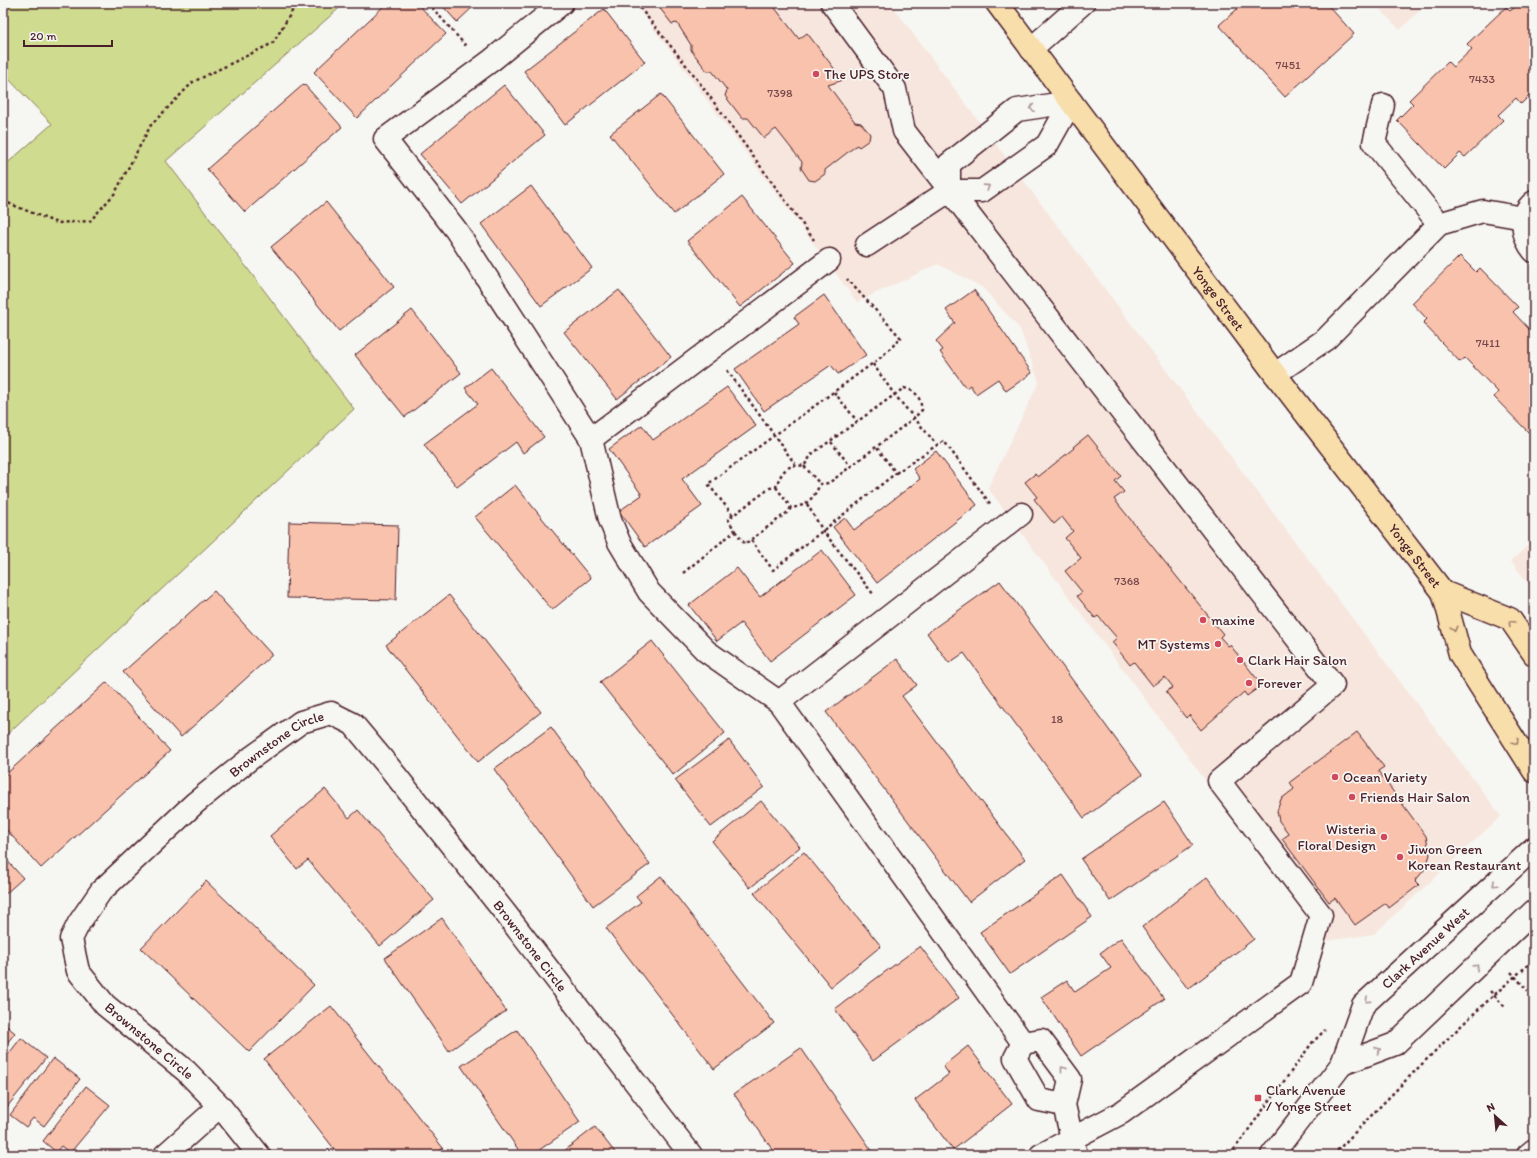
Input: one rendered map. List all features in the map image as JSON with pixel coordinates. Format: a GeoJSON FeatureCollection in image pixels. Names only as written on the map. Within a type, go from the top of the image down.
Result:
{"type":"FeatureCollection","features":[{"type":"Feature","properties":{"kind":"main road","name":"Yonge Street"},"geometry":{"type":"LineString","coordinates":[[997,3],[1275,374],[1443,592],[1460,654],[1534,771]]}},
{"type":"Feature","properties":{"kind":"main road","name":"Yonge Street"},"geometry":{"type":"LineString","coordinates":[[1443,592],[1510,619],[1534,654]]}},
{"type":"Feature","properties":{"kind":"street"},"geometry":{"type":"LineString","coordinates":[[562,3],[483,66],[386,139],[456,230],[591,439],[610,520],[620,542],[649,592],[706,651],[779,702],[1023,1043]]}},
{"type":"Feature","properties":{"kind":"street"},"geometry":{"type":"LineString","coordinates":[[832,3],[895,89],[904,131],[1333,685],[1218,781],[1321,915],[1301,983],[1074,1147],[1041,1155]]}},
{"type":"Feature","properties":{"kind":"street"},"geometry":{"type":"LineString","coordinates":[[1031,49],[1083,3]]}},
{"type":"Feature","properties":{"kind":"street"},"geometry":{"type":"LineString","coordinates":[[949,191],[950,164],[1017,110],[1071,102]]}},
{"type":"Feature","properties":{"kind":"street"},"geometry":{"type":"LineString","coordinates":[[867,245],[949,191],[982,191],[1047,145],[1071,102]]}},
{"type":"Feature","properties":{"kind":"street"},"geometry":{"type":"LineString","coordinates":[[1383,105],[1374,143],[1439,224]]}},
{"type":"Feature","properties":{"kind":"street"},"geometry":{"type":"LineString","coordinates":[[1275,374],[1326,339],[1439,224],[1483,211],[1529,210],[1523,229],[1526,240],[1534,251]]}},
{"type":"Feature","properties":{"kind":"street"},"geometry":{"type":"LineString","coordinates":[[591,439],[829,260]]}},
{"type":"Feature","properties":{"kind":"street"},"geometry":{"type":"LineString","coordinates":[[779,702],[1014,520]]}},
{"type":"Feature","properties":{"kind":"street","name":"Brownstone Circle"},"geometry":{"type":"LineString","coordinates":[[259,1155],[220,1106],[186,1071],[105,1005],[78,971],[71,939],[101,891],[195,803],[251,758],[301,722],[331,713],[353,724],[390,767],[506,914],[691,1155]]}},
{"type":"Feature","properties":{"kind":"street","name":"Clark Avenue West"},"geometry":{"type":"LineString","coordinates":[[1272,1155],[1342,1064],[1363,1005],[1534,848]]}},
{"type":"Feature","properties":{"kind":"street"},"geometry":{"type":"LineString","coordinates":[[1342,1064],[1395,1044],[1534,911]]}},
{"type":"Feature","properties":{"kind":"street"},"geometry":{"type":"LineString","coordinates":[[1023,1043],[1041,1040],[1070,1078],[1064,1104],[1074,1147]]}},
{"type":"Feature","properties":{"kind":"street"},"geometry":{"type":"LineString","coordinates":[[1023,1043],[1015,1058],[1039,1100],[1064,1104]]}},
{"type":"Feature","properties":{"kind":"street"},"geometry":{"type":"LineString","coordinates":[[165,1155],[220,1106]]}},
{"type":"Feature","properties":{"kind":"street"},"geometry":{"type":"LineString","coordinates":[[1528,1155],[1534,1150]]}},
{"type":"Feature","properties":{"kind":"path"},"geometry":{"type":"LineString","coordinates":[[3,202],[57,223],[90,221],[116,193],[151,125],[193,82],[274,42],[297,3]]}},
{"type":"Feature","properties":{"kind":"path"},"geometry":{"type":"LineString","coordinates":[[428,3],[483,66]]}},
{"type":"Feature","properties":{"kind":"path"},"geometry":{"type":"LineString","coordinates":[[636,3],[694,76],[829,260],[901,338],[873,364],[708,484],[734,515]]}},
{"type":"Feature","properties":{"kind":"path"},"geometry":{"type":"LineString","coordinates":[[712,348],[795,464],[804,466],[820,484]]}},
{"type":"Feature","properties":{"kind":"path"},"geometry":{"type":"LineString","coordinates":[[873,364],[894,394],[937,445]]}},
{"type":"Feature","properties":{"kind":"path"},"geometry":{"type":"LineString","coordinates":[[804,466],[812,454],[904,388],[912,390],[920,398],[922,410],[914,418],[877,448],[829,483],[820,484]]}},
{"type":"Feature","properties":{"kind":"path"},"geometry":{"type":"LineString","coordinates":[[834,392],[857,421]]}},
{"type":"Feature","properties":{"kind":"path"},"geometry":{"type":"LineString","coordinates":[[751,540],[773,570],[896,473],[944,441],[1014,520]]}},
{"type":"Feature","properties":{"kind":"path"},"geometry":{"type":"LineString","coordinates":[[830,442],[851,467]]}},
{"type":"Feature","properties":{"kind":"path"},"geometry":{"type":"LineString","coordinates":[[877,448],[896,473]]}},
{"type":"Feature","properties":{"kind":"path"},"geometry":{"type":"LineString","coordinates":[[776,487],[780,476],[786,469],[795,464]]}},
{"type":"Feature","properties":{"kind":"path"},"geometry":{"type":"LineString","coordinates":[[776,487],[770,488],[728,519],[745,544],[788,512],[791,508],[807,504],[815,496],[820,484]]}},
{"type":"Feature","properties":{"kind":"path"},"geometry":{"type":"LineString","coordinates":[[776,487],[791,508]]}},
{"type":"Feature","properties":{"kind":"path"},"geometry":{"type":"LineString","coordinates":[[807,504],[823,531],[890,616]]}},
{"type":"Feature","properties":{"kind":"path"},"geometry":{"type":"LineString","coordinates":[[684,573],[735,531]]}},
{"type":"Feature","properties":{"kind":"path"},"geometry":{"type":"LineString","coordinates":[[1334,1155],[1415,1070],[1493,995],[1534,960]]}},
{"type":"Feature","properties":{"kind":"path"},"geometry":{"type":"LineString","coordinates":[[1511,972],[1528,991]]}},
{"type":"Feature","properties":{"kind":"path"},"geometry":{"type":"LineString","coordinates":[[1490,991],[1506,1008]]}},
{"type":"Feature","properties":{"kind":"shaded area"},"geometry":{"type":"Polygon","coordinates":[[[635,3],[890,3],[1501,816],[1374,934],[1325,941],[988,488],[1039,382],[1020,329],[982,287],[938,264],[857,302],[635,3]]]}},
{"type":"Feature","properties":{"kind":"shaded area"},"geometry":{"type":"Polygon","coordinates":[[[1374,3],[1427,3],[1400,30],[1374,3]]]}},
{"type":"Feature","properties":{"kind":"shaded area"},"geometry":{"type":"Polygon","coordinates":[[[1534,540],[1534,591],[1511,561],[1534,540]]]}},
{"type":"Feature","properties":{"kind":"green space"},"geometry":{"type":"Polygon","coordinates":[[[3,3],[345,3],[166,161],[354,409],[3,738],[3,167],[52,124],[3,73],[3,3]]]}},
{"type":"Feature","properties":{"kind":"building"},"geometry":{"type":"Polygon","coordinates":[[[387,3],[417,3],[446,34],[357,118],[314,72],[387,3]]]}},
{"type":"Feature","properties":{"kind":"building"},"geometry":{"type":"Polygon","coordinates":[[[440,3],[477,3],[457,22],[440,3]]]}},
{"type":"Feature","properties":{"kind":"building"},"geometry":{"type":"Polygon","coordinates":[[[656,3],[781,3],[775,8],[799,39],[807,33],[843,80],[828,85],[855,122],[861,123],[870,134],[869,140],[859,147],[857,145],[825,170],[825,174],[815,181],[809,180],[801,168],[802,162],[776,129],[764,138],[748,118],[742,118],[725,96],[727,90],[712,71],[707,71],[691,50],[691,45],[677,23],[672,24],[656,3]]]}},
{"type":"Feature","properties":{"kind":"building"},"geometry":{"type":"Polygon","coordinates":[[[1244,3],[1326,3],[1354,34],[1285,97],[1219,25],[1244,3]]]}},
{"type":"Feature","properties":{"kind":"building"},"geometry":{"type":"Polygon","coordinates":[[[1520,3],[1534,3],[1534,91],[1521,104],[1516,98],[1498,115],[1503,120],[1465,157],[1460,153],[1444,169],[1397,120],[1413,104],[1409,100],[1448,62],[1453,67],[1472,49],[1467,44],[1506,7],[1510,11],[1520,3]]]}},
{"type":"Feature","properties":{"kind":"building"},"geometry":{"type":"Polygon","coordinates":[[[604,9],[645,62],[565,125],[524,71],[604,9]]]}},
{"type":"Feature","properties":{"kind":"building"},"geometry":{"type":"Polygon","coordinates":[[[304,84],[342,127],[245,212],[207,169],[304,84]]]}},
{"type":"Feature","properties":{"kind":"building"},"geometry":{"type":"Polygon","coordinates":[[[504,85],[545,135],[462,204],[420,154],[504,85]]]}},
{"type":"Feature","properties":{"kind":"building"},"geometry":{"type":"Polygon","coordinates":[[[661,94],[724,174],[674,214],[610,134],[661,94]]]}},
{"type":"Feature","properties":{"kind":"building"},"geometry":{"type":"Polygon","coordinates":[[[531,186],[592,268],[541,306],[481,224],[531,186]]]}},
{"type":"Feature","properties":{"kind":"building"},"geometry":{"type":"Polygon","coordinates":[[[742,197],[795,263],[740,307],[687,241],[742,197]]]}},
{"type":"Feature","properties":{"kind":"building"},"geometry":{"type":"Polygon","coordinates":[[[326,202],[394,287],[339,331],[271,247],[326,202]]]}},
{"type":"Feature","properties":{"kind":"building"},"geometry":{"type":"Polygon","coordinates":[[[1460,256],[1476,272],[1480,268],[1518,307],[1513,312],[1529,329],[1534,324],[1534,433],[1531,435],[1494,397],[1498,392],[1465,358],[1460,362],[1423,323],[1427,319],[1412,303],[1460,256]]]}},
{"type":"Feature","properties":{"kind":"building"},"geometry":{"type":"Polygon","coordinates":[[[619,290],[671,357],[617,399],[564,332],[619,290]]]}},
{"type":"Feature","properties":{"kind":"building"},"geometry":{"type":"Polygon","coordinates":[[[974,290],[1032,373],[1006,391],[998,379],[976,394],[970,385],[966,388],[940,352],[943,350],[936,341],[955,323],[946,310],[974,290]]]}},
{"type":"Feature","properties":{"kind":"building"},"geometry":{"type":"Polygon","coordinates":[[[824,295],[866,355],[838,374],[831,365],[764,411],[735,369],[799,324],[794,317],[824,295]]]}},
{"type":"Feature","properties":{"kind":"building"},"geometry":{"type":"Polygon","coordinates":[[[412,310],[461,373],[405,417],[355,355],[412,310]]]}},
{"type":"Feature","properties":{"kind":"building"},"geometry":{"type":"Polygon","coordinates":[[[491,368],[544,437],[523,453],[516,442],[457,487],[424,444],[478,404],[465,388],[491,368]]]}},
{"type":"Feature","properties":{"kind":"building"},"geometry":{"type":"Polygon","coordinates":[[[727,387],[756,426],[682,479],[702,506],[645,547],[619,511],[642,495],[609,449],[642,425],[653,440],[727,387]]]}},
{"type":"Feature","properties":{"kind":"building"},"geometry":{"type":"Polygon","coordinates":[[[1088,435],[1121,476],[1115,481],[1124,492],[1114,499],[1223,634],[1220,637],[1228,646],[1230,645],[1262,685],[1247,696],[1244,692],[1201,730],[1189,715],[1186,718],[1166,692],[1173,687],[1165,677],[1153,686],[1134,662],[1130,665],[1112,642],[1117,638],[1098,616],[1095,618],[1077,596],[1082,592],[1065,571],[1081,558],[1065,538],[1073,531],[1062,517],[1054,524],[1034,499],[1037,497],[1025,482],[1035,474],[1038,477],[1088,435]]]}},
{"type":"Feature","properties":{"kind":"building"},"geometry":{"type":"Polygon","coordinates":[[[936,451],[977,505],[877,583],[833,527],[845,518],[854,530],[920,479],[913,469],[936,451]]]}},
{"type":"Feature","properties":{"kind":"building"},"geometry":{"type":"Polygon","coordinates":[[[515,485],[591,578],[552,610],[475,517],[515,485]]]}},
{"type":"Feature","properties":{"kind":"building"},"geometry":{"type":"Polygon","coordinates":[[[289,522],[398,525],[396,600],[287,598],[289,522]]]}},
{"type":"Feature","properties":{"kind":"building"},"geometry":{"type":"Polygon","coordinates":[[[822,550],[856,595],[770,661],[741,623],[717,641],[689,605],[737,568],[760,597],[822,550]]]}},
{"type":"Feature","properties":{"kind":"building"},"geometry":{"type":"Polygon","coordinates":[[[1000,581],[1142,775],[1084,818],[964,653],[949,663],[927,633],[1000,581]]]}},
{"type":"Feature","properties":{"kind":"building"},"geometry":{"type":"Polygon","coordinates":[[[214,591],[272,655],[181,737],[123,672],[214,591]]]}},
{"type":"Feature","properties":{"kind":"building"},"geometry":{"type":"Polygon","coordinates":[[[449,595],[541,712],[478,762],[386,645],[449,595]]]}},
{"type":"Feature","properties":{"kind":"building"},"geometry":{"type":"Polygon","coordinates":[[[652,641],[725,733],[673,775],[600,682],[652,641]]]}},
{"type":"Feature","properties":{"kind":"building"},"geometry":{"type":"Polygon","coordinates":[[[897,659],[917,685],[902,696],[1025,859],[969,902],[826,712],[897,659]]]}},
{"type":"Feature","properties":{"kind":"building"},"geometry":{"type":"Polygon","coordinates":[[[107,682],[170,751],[41,868],[3,826],[3,777],[107,682]]]}},
{"type":"Feature","properties":{"kind":"building"},"geometry":{"type":"Polygon","coordinates":[[[551,727],[650,864],[593,906],[494,769],[551,727]]]}},
{"type":"Feature","properties":{"kind":"building"},"geometry":{"type":"Polygon","coordinates":[[[1357,732],[1384,767],[1378,771],[1426,836],[1430,855],[1425,869],[1415,881],[1419,885],[1389,908],[1386,903],[1355,925],[1335,898],[1329,902],[1282,839],[1289,834],[1279,821],[1277,811],[1281,799],[1294,789],[1290,782],[1357,732]]]}},
{"type":"Feature","properties":{"kind":"building"},"geometry":{"type":"Polygon","coordinates":[[[729,740],[764,787],[711,827],[675,780],[729,740]]]}},
{"type":"Feature","properties":{"kind":"building"},"geometry":{"type":"Polygon","coordinates":[[[325,789],[349,818],[358,810],[434,900],[380,946],[308,860],[297,869],[270,836],[325,789]]]}},
{"type":"Feature","properties":{"kind":"building"},"geometry":{"type":"Polygon","coordinates":[[[761,801],[800,847],[750,888],[712,841],[761,801]]]}},
{"type":"Feature","properties":{"kind":"building"},"geometry":{"type":"Polygon","coordinates":[[[1164,802],[1193,845],[1110,901],[1081,859],[1164,802]]]}},
{"type":"Feature","properties":{"kind":"building"},"geometry":{"type":"Polygon","coordinates":[[[804,852],[881,946],[831,987],[754,893],[804,852]]]}},
{"type":"Feature","properties":{"kind":"building"},"geometry":{"type":"Polygon","coordinates":[[[3,856],[23,878],[3,896],[3,856]]]}},
{"type":"Feature","properties":{"kind":"building"},"geometry":{"type":"Polygon","coordinates":[[[1063,875],[1092,917],[1010,974],[980,932],[1063,875]]]}},
{"type":"Feature","properties":{"kind":"building"},"geometry":{"type":"Polygon","coordinates":[[[661,876],[774,1023],[714,1069],[606,928],[641,902],[636,896],[661,876]]]}},
{"type":"Feature","properties":{"kind":"building"},"geometry":{"type":"Polygon","coordinates":[[[1207,877],[1254,939],[1188,989],[1142,927],[1207,877]]]}},
{"type":"Feature","properties":{"kind":"building"},"geometry":{"type":"Polygon","coordinates":[[[206,881],[314,985],[249,1052],[141,948],[206,881]]]}},
{"type":"Feature","properties":{"kind":"building"},"geometry":{"type":"Polygon","coordinates":[[[442,918],[506,1011],[449,1051],[385,958],[442,918]]]}},
{"type":"Feature","properties":{"kind":"building"},"geometry":{"type":"Polygon","coordinates":[[[1121,938],[1164,999],[1081,1056],[1041,997],[1067,980],[1075,992],[1111,968],[1100,953],[1121,938]]]}},
{"type":"Feature","properties":{"kind":"building"},"geometry":{"type":"Polygon","coordinates":[[[920,946],[959,998],[873,1061],[835,1009],[920,946]]]}},
{"type":"Feature","properties":{"kind":"building"},"geometry":{"type":"Polygon","coordinates":[[[331,1006],[443,1148],[435,1155],[339,1155],[264,1059],[331,1006]]]}},
{"type":"Feature","properties":{"kind":"building"},"geometry":{"type":"Polygon","coordinates":[[[3,1023],[15,1033],[3,1048],[3,1023]]]}},
{"type":"Feature","properties":{"kind":"building"},"geometry":{"type":"Polygon","coordinates":[[[517,1030],[580,1122],[532,1155],[522,1155],[461,1066],[517,1030]]]}},
{"type":"Feature","properties":{"kind":"building"},"geometry":{"type":"Polygon","coordinates":[[[21,1038],[46,1058],[3,1112],[3,1061],[21,1038]]]}},
{"type":"Feature","properties":{"kind":"building"},"geometry":{"type":"Polygon","coordinates":[[[968,1046],[1012,1104],[953,1150],[915,1100],[949,1074],[943,1066],[968,1046]]]}},
{"type":"Feature","properties":{"kind":"building"},"geometry":{"type":"Polygon","coordinates":[[[801,1048],[875,1155],[776,1155],[734,1094],[801,1048]]]}},
{"type":"Feature","properties":{"kind":"building"},"geometry":{"type":"Polygon","coordinates":[[[53,1058],[80,1079],[44,1126],[33,1118],[26,1127],[10,1115],[53,1058]]]}},
{"type":"Feature","properties":{"kind":"building"},"geometry":{"type":"Polygon","coordinates":[[[86,1086],[110,1105],[70,1153],[61,1146],[56,1152],[43,1141],[86,1086]]]}},
{"type":"Feature","properties":{"kind":"building"},"geometry":{"type":"Polygon","coordinates":[[[595,1127],[617,1155],[559,1155],[595,1127]]]}},
{"type":"Feature","properties":{"kind":"place","name":"The UPS Store"},"geometry":{"type":"Point","coordinates":[816,74]}},
{"type":"Feature","properties":{"kind":"place","name":"maxine"},"geometry":{"type":"Point","coordinates":[1203,620]}},
{"type":"Feature","properties":{"kind":"place","name":"MT Systems"},"geometry":{"type":"Point","coordinates":[1218,644]}},
{"type":"Feature","properties":{"kind":"place","name":"Clark Hair Salon"},"geometry":{"type":"Point","coordinates":[1240,660]}},
{"type":"Feature","properties":{"kind":"place","name":"Forever"},"geometry":{"type":"Point","coordinates":[1249,683]}},
{"type":"Feature","properties":{"kind":"place","name":"Ocean Variety"},"geometry":{"type":"Point","coordinates":[1335,777]}},
{"type":"Feature","properties":{"kind":"place","name":"Friends Hair Salon"},"geometry":{"type":"Point","coordinates":[1352,797]}},
{"type":"Feature","properties":{"kind":"place","name":"Wisteria Floral Design"},"geometry":{"type":"Point","coordinates":[1384,837]}},
{"type":"Feature","properties":{"kind":"place","name":"Jiwon Green Korean Restaurant"},"geometry":{"type":"Point","coordinates":[1400,857]}},
{"type":"Feature","properties":{"kind":"place","name":"Clark Avenue / Yonge Street"},"geometry":{"type":"Point","coordinates":[1258,1098]}}]}
